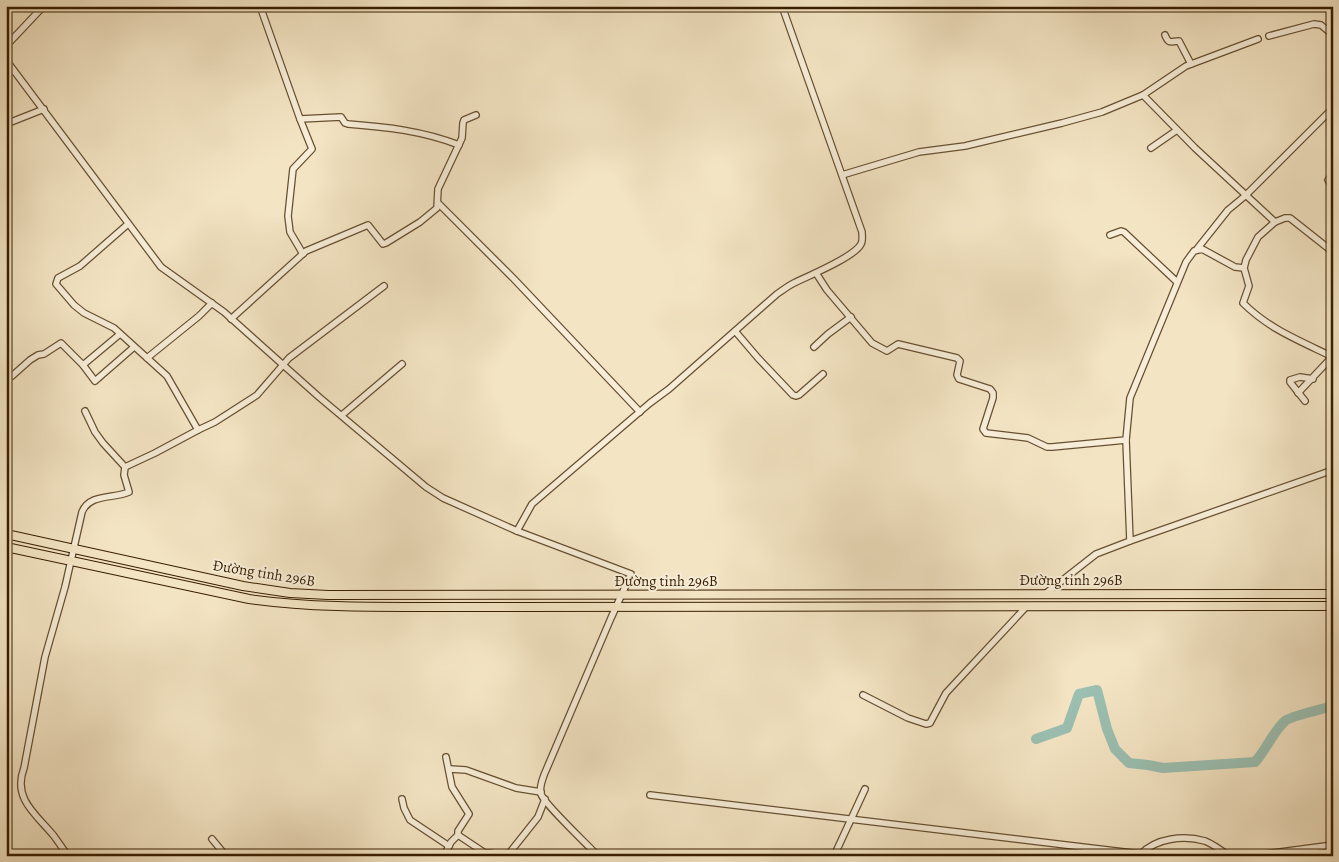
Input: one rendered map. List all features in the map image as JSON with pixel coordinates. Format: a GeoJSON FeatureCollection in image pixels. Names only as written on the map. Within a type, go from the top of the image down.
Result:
{"type":"FeatureCollection","features":[{"type":"Feature","properties":{"kind":"main road","name":"Đường tỉnh 296B"},"geometry":{"type":"LineString","coordinates":[[6,534],[235,584],[290,593],[328,595],[1333,594]]}},
{"type":"Feature","properties":{"kind":"main road","name":"Đường tỉnh 296B"},"geometry":{"type":"LineString","coordinates":[[6,548],[249,599],[285,604],[434,607],[1333,606]]}},
{"type":"Feature","properties":{"kind":"street"},"geometry":{"type":"LineString","coordinates":[[6,46],[46,6]]}},
{"type":"Feature","properties":{"kind":"street"},"geometry":{"type":"LineString","coordinates":[[260,6],[312,149],[293,169],[288,216],[290,232],[302,254]]}},
{"type":"Feature","properties":{"kind":"street"},"geometry":{"type":"LineString","coordinates":[[517,531],[532,504],[787,287],[816,273],[857,249],[862,243],[862,232],[782,6]]}},
{"type":"Feature","properties":{"kind":"street"},"geometry":{"type":"LineString","coordinates":[[1269,36],[1314,24],[1321,25],[1333,35]]}},
{"type":"Feature","properties":{"kind":"street"},"geometry":{"type":"LineString","coordinates":[[1164,35],[1170,43],[1179,41],[1191,64]]}},
{"type":"Feature","properties":{"kind":"street"},"geometry":{"type":"LineString","coordinates":[[842,175],[919,152],[965,146],[1102,112],[1143,96],[1191,64],[1258,39]]}},
{"type":"Feature","properties":{"kind":"street"},"geometry":{"type":"LineString","coordinates":[[6,60],[161,267],[231,319],[434,493],[517,531],[632,574],[544,775],[541,792],[544,800],[598,856]]}},
{"type":"Feature","properties":{"kind":"street"},"geometry":{"type":"LineString","coordinates":[[1143,96],[1245,196],[1275,222]]}},
{"type":"Feature","properties":{"kind":"street"},"geometry":{"type":"LineString","coordinates":[[1130,542],[1126,440],[1127,411],[1130,398],[1186,262],[1228,210],[1245,196],[1333,108]]}},
{"type":"Feature","properties":{"kind":"street"},"geometry":{"type":"LineString","coordinates":[[6,124],[44,110]]}},
{"type":"Feature","properties":{"kind":"street"},"geometry":{"type":"LineString","coordinates":[[231,319],[302,254],[313,248],[366,225],[370,226],[383,244],[386,244],[420,222],[437,208],[438,189],[462,138],[462,123],[464,120],[476,115]]}},
{"type":"Feature","properties":{"kind":"street"},"geometry":{"type":"LineString","coordinates":[[300,119],[341,117],[348,124],[381,126],[419,132],[459,145]]}},
{"type":"Feature","properties":{"kind":"street"},"geometry":{"type":"LineString","coordinates":[[1151,148],[1177,130]]}},
{"type":"Feature","properties":{"kind":"street"},"geometry":{"type":"LineString","coordinates":[[1333,174],[1328,180],[1333,188]]}},
{"type":"Feature","properties":{"kind":"street"},"geometry":{"type":"LineString","coordinates":[[438,203],[514,279],[640,412]]}},
{"type":"Feature","properties":{"kind":"street"},"geometry":{"type":"LineString","coordinates":[[1298,393],[1332,357],[1284,334],[1243,303],[1249,286],[1244,268],[1253,244],[1258,237],[1275,222],[1284,218],[1290,218],[1333,252]]}},
{"type":"Feature","properties":{"kind":"street"},"geometry":{"type":"LineString","coordinates":[[128,224],[80,266],[62,275],[56,281],[61,291],[74,305],[84,313],[114,328],[167,376],[198,430]]}},
{"type":"Feature","properties":{"kind":"street"},"geometry":{"type":"LineString","coordinates":[[1110,235],[1118,231],[1124,232],[1177,282]]}},
{"type":"Feature","properties":{"kind":"street"},"geometry":{"type":"LineString","coordinates":[[1197,249],[1210,252],[1236,266],[1244,268]]}},
{"type":"Feature","properties":{"kind":"street"},"geometry":{"type":"LineString","coordinates":[[816,273],[827,290],[872,343],[887,351],[898,344],[957,358],[960,361],[957,374],[959,379],[990,389],[993,393],[993,398],[983,428],[986,433],[1028,438],[1047,447],[1126,440]]}},
{"type":"Feature","properties":{"kind":"street"},"geometry":{"type":"LineString","coordinates":[[125,467],[215,422],[257,395],[282,364],[384,286]]}},
{"type":"Feature","properties":{"kind":"street"},"geometry":{"type":"LineString","coordinates":[[147,358],[212,304]]}},
{"type":"Feature","properties":{"kind":"street"},"geometry":{"type":"LineString","coordinates":[[814,347],[828,334],[851,318]]}},
{"type":"Feature","properties":{"kind":"street"},"geometry":{"type":"LineString","coordinates":[[735,331],[793,395],[799,395],[823,374]]}},
{"type":"Feature","properties":{"kind":"street"},"geometry":{"type":"LineString","coordinates":[[83,365],[120,334]]}},
{"type":"Feature","properties":{"kind":"street"},"geometry":{"type":"LineString","coordinates":[[12,376],[30,360],[44,354],[60,343],[83,365],[96,381],[134,347]]}},
{"type":"Feature","properties":{"kind":"street"},"geometry":{"type":"LineString","coordinates":[[342,416],[402,364]]}},
{"type":"Feature","properties":{"kind":"street"},"geometry":{"type":"LineString","coordinates":[[1305,401],[1290,380],[1300,377],[1313,378]]}},
{"type":"Feature","properties":{"kind":"street"},"geometry":{"type":"LineString","coordinates":[[66,855],[25,801],[21,789],[21,779],[46,657],[84,507],[102,497],[130,492],[124,475],[125,467],[95,432],[85,411]]}},
{"type":"Feature","properties":{"kind":"street"},"geometry":{"type":"LineString","coordinates":[[1045,594],[1096,554],[1333,470]]}},
{"type":"Feature","properties":{"kind":"street"},"geometry":{"type":"LineString","coordinates":[[862,695],[908,718],[926,724],[930,723],[946,693],[1026,607]]}},
{"type":"Feature","properties":{"kind":"street"},"geometry":{"type":"LineString","coordinates":[[444,856],[448,846],[458,835],[458,831],[469,814],[452,787],[446,757]]}},
{"type":"Feature","properties":{"kind":"street"},"geometry":{"type":"LineString","coordinates":[[450,770],[466,770],[516,788],[541,792]]}},
{"type":"Feature","properties":{"kind":"street"},"geometry":{"type":"LineString","coordinates":[[834,856],[865,789]]}},
{"type":"Feature","properties":{"kind":"street"},"geometry":{"type":"LineString","coordinates":[[650,795],[1141,854],[1147,847],[1171,839],[1204,841],[1229,856]]}},
{"type":"Feature","properties":{"kind":"street"},"geometry":{"type":"LineString","coordinates":[[402,799],[410,820],[448,846]]}},
{"type":"Feature","properties":{"kind":"street"},"geometry":{"type":"LineString","coordinates":[[507,856],[538,817],[544,800]]}},
{"type":"Feature","properties":{"kind":"street"},"geometry":{"type":"LineString","coordinates":[[458,835],[485,853],[491,853],[496,856]]}},
{"type":"Feature","properties":{"kind":"street"},"geometry":{"type":"LineString","coordinates":[[212,839],[226,856]]}},
{"type":"Feature","properties":{"kind":"street"},"geometry":{"type":"LineString","coordinates":[[1249,856],[1333,845]]}},
{"type":"Feature","properties":{"kind":"waterway"},"geometry":{"type":"LineString","coordinates":[[1036,739],[1067,728],[1079,694],[1097,690],[1107,729],[1115,749],[1129,763],[1163,768],[1255,762],[1285,721],[1333,706]]}}]}
